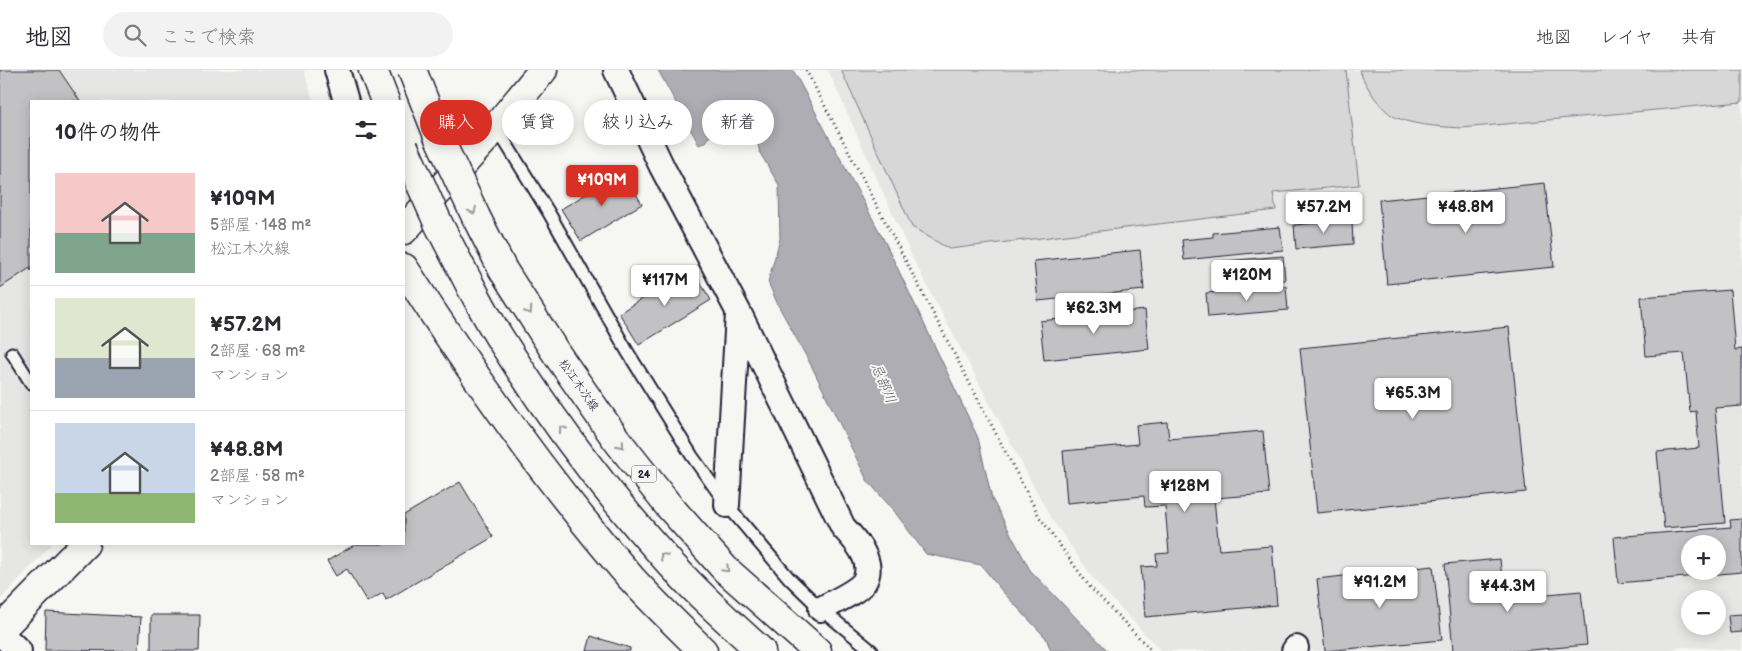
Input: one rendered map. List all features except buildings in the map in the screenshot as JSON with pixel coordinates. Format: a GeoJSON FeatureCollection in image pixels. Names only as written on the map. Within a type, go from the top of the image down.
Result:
{"type":"FeatureCollection","features":[{"type":"Feature","properties":{"kind":"main road"},"geometry":{"type":"LineString","coordinates":[[373,70],[385,100]]}},
{"type":"Feature","properties":{"kind":"main road","name":"松江木次線"},"geometry":{"type":"LineString","coordinates":[[412,70],[439,138],[502,270],[556,353],[616,439],[668,505],[725,569],[817,651]]}},
{"type":"Feature","properties":{"kind":"main road"},"geometry":{"type":"LineString","coordinates":[[405,229],[496,127],[543,70]]}},
{"type":"Feature","properties":{"kind":"main road"},"geometry":{"type":"LineString","coordinates":[[405,149],[439,225],[504,346],[587,464],[669,562],[716,610],[761,651]]}},
{"type":"Feature","properties":{"kind":"main road"},"geometry":{"type":"LineString","coordinates":[[405,270],[456,349],[523,442],[581,517],[633,579],[703,651]]}},
{"type":"Feature","properties":{"kind":"main road"},"geometry":{"type":"LineString","coordinates":[[0,632],[84,545]]}},
{"type":"Feature","properties":{"kind":"street"},"geometry":{"type":"LineString","coordinates":[[337,70],[346,100]]}},
{"type":"Feature","properties":{"kind":"street"},"geometry":{"type":"LineString","coordinates":[[616,70],[662,168],[738,311],[843,527],[853,538],[866,560],[867,570],[864,581],[859,587],[821,609]]}},
{"type":"Feature","properties":{"kind":"street"},"geometry":{"type":"LineString","coordinates":[[727,504],[738,311]]}},
{"type":"Feature","properties":{"kind":"street"},"geometry":{"type":"LineString","coordinates":[[0,632],[19,651]]}},
{"type":"Feature","properties":{"kind":"lane"},"geometry":{"type":"LineString","coordinates":[[496,127],[554,221],[627,351],[692,456],[727,504],[789,578],[821,609],[872,651]]}},
{"type":"Feature","properties":{"kind":"lane"},"geometry":{"type":"LineString","coordinates":[[12,353],[30,381]]}},
{"type":"Feature","properties":{"kind":"path"},"geometry":{"type":"LineString","coordinates":[[806,70],[1039,516],[1089,586],[1152,651]]}},
{"type":"Feature","properties":{"kind":"shaded area"},"geometry":{"type":"Polygon","coordinates":[[[0,70],[304,70],[313,100],[30,100],[30,545],[51,545],[0,600],[0,70]]]}},
{"type":"Feature","properties":{"kind":"shaded area"},"geometry":{"type":"Polygon","coordinates":[[[828,70],[1742,70],[1742,650],[1681,647],[1666,651],[1161,651],[1096,582],[1049,515],[912,257],[828,70]]]}},
{"type":"Feature","properties":{"kind":"shaded area"},"geometry":{"type":"Polygon","coordinates":[[[841,70],[1346,70],[1359,185],[1273,193],[1276,210],[949,249],[912,227],[841,70]]]}},
{"type":"Feature","properties":{"kind":"shaded area"},"geometry":{"type":"Polygon","coordinates":[[[1359,70],[1742,70],[1742,102],[1462,128],[1445,127],[1405,121],[1390,114],[1372,94],[1359,70]]]}},
{"type":"Feature","properties":{"kind":"water","name":"忌部川"},"geometry":{"type":"Polygon","coordinates":[[[658,70],[793,70],[886,244],[948,374],[978,438],[992,499],[1030,570],[1108,651],[1051,651],[1046,638],[1002,591],[981,565],[926,554],[894,511],[867,480],[768,282],[780,239],[779,185],[760,153],[758,145],[774,145],[774,100],[702,100],[702,144],[699,145],[692,132],[692,100],[674,100],[658,70]]]}}]}
